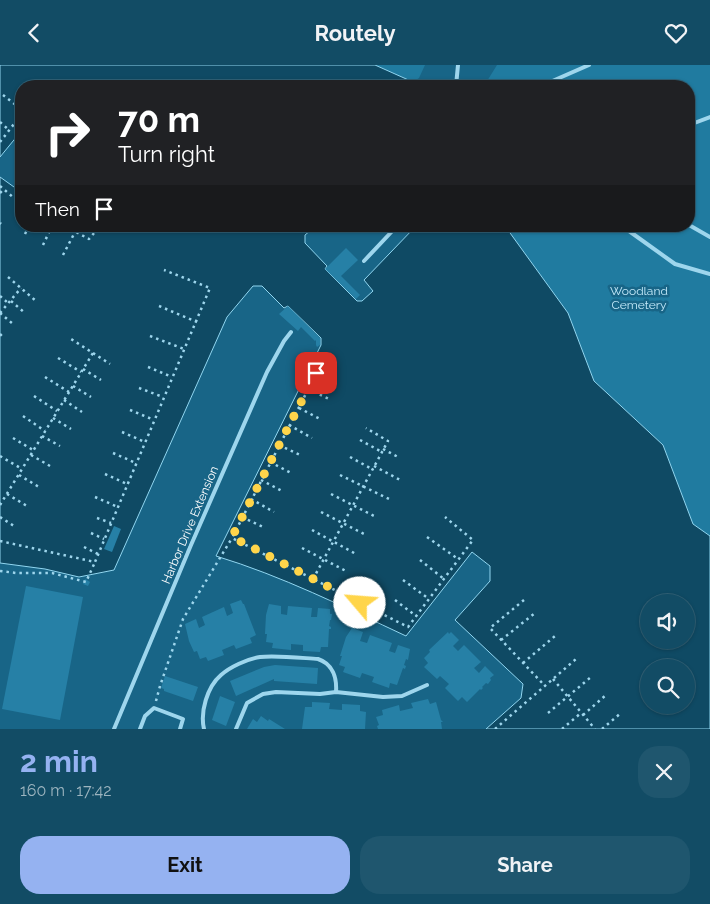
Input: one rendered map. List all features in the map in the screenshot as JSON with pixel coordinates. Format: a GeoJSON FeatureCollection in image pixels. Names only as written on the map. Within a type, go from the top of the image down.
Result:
{"type":"FeatureCollection","features":[{"type":"Feature","properties":{"kind":"lane"},"geometry":{"type":"LineString","coordinates":[[457,80],[458,65]]}},
{"type":"Feature","properties":{"kind":"lane"},"geometry":{"type":"LineString","coordinates":[[555,80],[589,65]]}},
{"type":"Feature","properties":{"kind":"lane"},"geometry":{"type":"LineString","coordinates":[[695,123],[710,117]]}},
{"type":"Feature","properties":{"kind":"lane"},"geometry":{"type":"LineString","coordinates":[[695,228],[710,237]]}},
{"type":"Feature","properties":{"kind":"lane"},"geometry":{"type":"LineString","coordinates":[[364,261],[391,232]]}},
{"type":"Feature","properties":{"kind":"lane"},"geometry":{"type":"LineString","coordinates":[[630,232],[675,264],[710,274]]}},
{"type":"Feature","properties":{"kind":"lane","name":"Harbor Drive Extension"},"geometry":{"type":"LineString","coordinates":[[114,729],[191,545],[259,390],[284,341],[291,332]]}},
{"type":"Feature","properties":{"kind":"lane"},"geometry":{"type":"LineString","coordinates":[[204,729],[202,722],[204,709],[211,688],[220,675],[239,664],[259,657],[318,659],[325,661],[332,669],[337,681],[336,692]]}},
{"type":"Feature","properties":{"kind":"lane"},"geometry":{"type":"LineString","coordinates":[[236,729],[247,703],[263,694],[276,692],[320,694],[336,692],[383,697],[402,696],[427,685]]}},
{"type":"Feature","properties":{"kind":"lane"},"geometry":{"type":"LineString","coordinates":[[140,729],[145,716],[154,708],[183,719],[180,729]]}},
{"type":"Feature","properties":{"kind":"path"},"geometry":{"type":"LineString","coordinates":[[4,95],[15,104]]}},
{"type":"Feature","properties":{"kind":"path"},"geometry":{"type":"LineString","coordinates":[[0,122],[9,130]]}},
{"type":"Feature","properties":{"kind":"path"},"geometry":{"type":"LineString","coordinates":[[0,142],[15,122]]}},
{"type":"Feature","properties":{"kind":"path"},"geometry":{"type":"LineString","coordinates":[[0,186],[15,199]]}},
{"type":"Feature","properties":{"kind":"path"},"geometry":{"type":"LineString","coordinates":[[0,193],[4,189]]}},
{"type":"Feature","properties":{"kind":"path"},"geometry":{"type":"LineString","coordinates":[[44,245],[49,232]]}},
{"type":"Feature","properties":{"kind":"path"},"geometry":{"type":"LineString","coordinates":[[63,255],[75,232],[89,239],[95,232]]}},
{"type":"Feature","properties":{"kind":"path"},"geometry":{"type":"LineString","coordinates":[[0,571],[52,573],[86,582],[210,288],[164,270]]}},
{"type":"Feature","properties":{"kind":"path"},"geometry":{"type":"LineString","coordinates":[[8,277],[36,301]]}},
{"type":"Feature","properties":{"kind":"path"},"geometry":{"type":"LineString","coordinates":[[13,324],[0,313],[21,288]]}},
{"type":"Feature","properties":{"kind":"path"},"geometry":{"type":"LineString","coordinates":[[0,296],[25,313]]}},
{"type":"Feature","properties":{"kind":"path"},"geometry":{"type":"LineString","coordinates":[[159,306],[197,322]]}},
{"type":"Feature","properties":{"kind":"path"},"geometry":{"type":"LineString","coordinates":[[150,336],[184,349]]}},
{"type":"Feature","properties":{"kind":"path"},"geometry":{"type":"LineString","coordinates":[[68,337],[110,364]]}},
{"type":"Feature","properties":{"kind":"path"},"geometry":{"type":"LineString","coordinates":[[0,505],[93,353]]}},
{"type":"Feature","properties":{"kind":"path"},"geometry":{"type":"LineString","coordinates":[[58,358],[101,380]]}},
{"type":"Feature","properties":{"kind":"path"},"geometry":{"type":"LineString","coordinates":[[148,367],[172,377]]}},
{"type":"Feature","properties":{"kind":"path"},"geometry":{"type":"LineString","coordinates":[[154,708],[183,619],[232,537],[317,372],[336,383]]}},
{"type":"Feature","properties":{"kind":"path"},"geometry":{"type":"LineString","coordinates":[[45,377],[69,392]]}},
{"type":"Feature","properties":{"kind":"path"},"geometry":{"type":"LineString","coordinates":[[73,386],[91,397]]}},
{"type":"Feature","properties":{"kind":"path"},"geometry":{"type":"LineString","coordinates":[[139,388],[164,397]]}},
{"type":"Feature","properties":{"kind":"path"},"geometry":{"type":"LineString","coordinates":[[308,389],[331,400]]}},
{"type":"Feature","properties":{"kind":"path"},"geometry":{"type":"LineString","coordinates":[[34,396],[57,411]]}},
{"type":"Feature","properties":{"kind":"path"},"geometry":{"type":"LineString","coordinates":[[64,400],[82,412]]}},
{"type":"Feature","properties":{"kind":"path"},"geometry":{"type":"LineString","coordinates":[[298,408],[322,420]]}},
{"type":"Feature","properties":{"kind":"path"},"geometry":{"type":"LineString","coordinates":[[130,410],[154,420]]}},
{"type":"Feature","properties":{"kind":"path"},"geometry":{"type":"LineString","coordinates":[[23,417],[45,431]]}},
{"type":"Feature","properties":{"kind":"path"},"geometry":{"type":"LineString","coordinates":[[53,418],[71,429]]}},
{"type":"Feature","properties":{"kind":"path"},"geometry":{"type":"LineString","coordinates":[[289,425],[312,437]]}},
{"type":"Feature","properties":{"kind":"path"},"geometry":{"type":"LineString","coordinates":[[313,579],[388,441],[366,428]]}},
{"type":"Feature","properties":{"kind":"path"},"geometry":{"type":"LineString","coordinates":[[122,432],[145,442]]}},
{"type":"Feature","properties":{"kind":"path"},"geometry":{"type":"LineString","coordinates":[[42,436],[60,446]]}},
{"type":"Feature","properties":{"kind":"path"},"geometry":{"type":"LineString","coordinates":[[13,437],[34,451]]}},
{"type":"Feature","properties":{"kind":"path"},"geometry":{"type":"LineString","coordinates":[[360,439],[400,458]]}},
{"type":"Feature","properties":{"kind":"path"},"geometry":{"type":"LineString","coordinates":[[280,445],[302,456]]}},
{"type":"Feature","properties":{"kind":"path"},"geometry":{"type":"LineString","coordinates":[[113,453],[136,463]]}},
{"type":"Feature","properties":{"kind":"path"},"geometry":{"type":"LineString","coordinates":[[30,455],[50,466]]}},
{"type":"Feature","properties":{"kind":"path"},"geometry":{"type":"LineString","coordinates":[[0,456],[22,469]]}},
{"type":"Feature","properties":{"kind":"path"},"geometry":{"type":"LineString","coordinates":[[350,457],[402,481]]}},
{"type":"Feature","properties":{"kind":"path"},"geometry":{"type":"LineString","coordinates":[[270,462],[293,474]]}},
{"type":"Feature","properties":{"kind":"path"},"geometry":{"type":"LineString","coordinates":[[105,474],[127,484]]}},
{"type":"Feature","properties":{"kind":"path"},"geometry":{"type":"LineString","coordinates":[[19,475],[39,487]]}},
{"type":"Feature","properties":{"kind":"path"},"geometry":{"type":"LineString","coordinates":[[340,475],[391,500]]}},
{"type":"Feature","properties":{"kind":"path"},"geometry":{"type":"LineString","coordinates":[[261,480],[284,492]]}},
{"type":"Feature","properties":{"kind":"path"},"geometry":{"type":"LineString","coordinates":[[7,494],[27,506]]}},
{"type":"Feature","properties":{"kind":"path"},"geometry":{"type":"LineString","coordinates":[[331,494],[376,517]]}},
{"type":"Feature","properties":{"kind":"path"},"geometry":{"type":"LineString","coordinates":[[95,497],[118,507]]}},
{"type":"Feature","properties":{"kind":"path"},"geometry":{"type":"LineString","coordinates":[[251,499],[274,511]]}},
{"type":"Feature","properties":{"kind":"path"},"geometry":{"type":"LineString","coordinates":[[321,512],[366,535]]}},
{"type":"Feature","properties":{"kind":"path"},"geometry":{"type":"LineString","coordinates":[[0,517],[14,526]]}},
{"type":"Feature","properties":{"kind":"path"},"geometry":{"type":"LineString","coordinates":[[242,517],[265,528]]}},
{"type":"Feature","properties":{"kind":"path"},"geometry":{"type":"LineString","coordinates":[[232,537],[408,627],[473,540],[445,517]]}},
{"type":"Feature","properties":{"kind":"path"},"geometry":{"type":"LineString","coordinates":[[97,518],[111,523]]}},
{"type":"Feature","properties":{"kind":"path"},"geometry":{"type":"LineString","coordinates":[[312,530],[356,554]]}},
{"type":"Feature","properties":{"kind":"path"},"geometry":{"type":"LineString","coordinates":[[91,533],[104,539]]}},
{"type":"Feature","properties":{"kind":"path"},"geometry":{"type":"LineString","coordinates":[[427,537],[458,559]]}},
{"type":"Feature","properties":{"kind":"path"},"geometry":{"type":"LineString","coordinates":[[0,541],[95,562]]}},
{"type":"Feature","properties":{"kind":"path"},"geometry":{"type":"LineString","coordinates":[[84,547],[98,554]]}},
{"type":"Feature","properties":{"kind":"path"},"geometry":{"type":"LineString","coordinates":[[302,548],[346,571]]}},
{"type":"Feature","properties":{"kind":"path"},"geometry":{"type":"LineString","coordinates":[[420,560],[444,579]]}},
{"type":"Feature","properties":{"kind":"path"},"geometry":{"type":"LineString","coordinates":[[403,580],[428,599]]}},
{"type":"Feature","properties":{"kind":"path"},"geometry":{"type":"LineString","coordinates":[[395,600],[417,616]]}},
{"type":"Feature","properties":{"kind":"path"},"geometry":{"type":"LineString","coordinates":[[524,600],[490,628],[545,686]]}},
{"type":"Feature","properties":{"kind":"path"},"geometry":{"type":"LineString","coordinates":[[501,640],[535,613]]}},
{"type":"Feature","properties":{"kind":"path"},"geometry":{"type":"LineString","coordinates":[[523,663],[555,636]]}},
{"type":"Feature","properties":{"kind":"path"},"geometry":{"type":"LineString","coordinates":[[495,729],[576,659]]}},
{"type":"Feature","properties":{"kind":"path"},"geometry":{"type":"LineString","coordinates":[[548,713],[592,677]]}},
{"type":"Feature","properties":{"kind":"path"},"geometry":{"type":"LineString","coordinates":[[553,679],[594,729]]}},
{"type":"Feature","properties":{"kind":"path"},"geometry":{"type":"LineString","coordinates":[[562,729],[606,695]]}},
{"type":"Feature","properties":{"kind":"path"},"geometry":{"type":"LineString","coordinates":[[602,729],[621,713]]}},
{"type":"Feature","properties":{"kind":"green space"},"geometry":{"type":"Polygon","coordinates":[[[375,65],[425,65],[419,78],[409,80],[375,65]]]}},
{"type":"Feature","properties":{"kind":"green space","name":"Woodland Cemetery"},"geometry":{"type":"Polygon","coordinates":[[[497,65],[710,65],[710,536],[693,524],[663,445],[594,381],[568,313],[509,232],[695,232],[695,80],[488,80],[497,65]]]}},
{"type":"Feature","properties":{"kind":"shaded area"},"geometry":{"type":"Polygon","coordinates":[[[0,65],[375,65],[409,80],[15,80],[15,139],[0,157],[0,65]]]}},
{"type":"Feature","properties":{"kind":"shaded area"},"geometry":{"type":"Polygon","coordinates":[[[0,177],[15,188],[15,232],[309,232],[305,235],[305,243],[327,266],[325,269],[357,301],[362,301],[373,291],[364,280],[410,232],[509,232],[568,313],[594,381],[663,445],[693,524],[710,536],[710,729],[486,729],[521,698],[523,684],[455,620],[490,581],[490,566],[472,552],[406,636],[289,582],[216,556],[321,345],[321,338],[288,306],[284,308],[262,286],[253,286],[227,317],[114,570],[79,577],[45,569],[0,563],[0,177]]]}},
{"type":"Feature","properties":{"kind":"building"},"geometry":{"type":"Polygon","coordinates":[[[346,248],[358,260],[341,276],[360,295],[356,299],[325,269],[346,248]]]}},
{"type":"Feature","properties":{"kind":"building"},"geometry":{"type":"Polygon","coordinates":[[[288,306],[320,338],[320,345],[317,347],[316,340],[301,327],[298,331],[279,314],[288,306]]]}},
{"type":"Feature","properties":{"kind":"building"},"geometry":{"type":"Polygon","coordinates":[[[114,526],[121,529],[112,552],[104,549],[114,526]]]}},
{"type":"Feature","properties":{"kind":"building"},"geometry":{"type":"Polygon","coordinates":[[[85,579],[90,582],[88,586],[83,584],[85,579]]]}},
{"type":"Feature","properties":{"kind":"building"},"geometry":{"type":"Polygon","coordinates":[[[26,586],[83,597],[60,720],[2,709],[26,586]]]}},
{"type":"Feature","properties":{"kind":"building"},"geometry":{"type":"Polygon","coordinates":[[[241,600],[256,635],[250,638],[252,643],[236,649],[234,645],[222,650],[224,655],[208,661],[206,657],[200,659],[197,651],[194,652],[189,641],[185,624],[196,619],[199,628],[205,625],[202,617],[224,607],[227,616],[233,613],[230,604],[241,600]]]}},
{"type":"Feature","properties":{"kind":"building"},"geometry":{"type":"Polygon","coordinates":[[[269,604],[281,606],[281,614],[287,615],[288,606],[312,608],[311,617],[317,617],[318,608],[330,609],[330,614],[332,614],[329,626],[331,629],[329,629],[328,647],[321,647],[320,652],[303,651],[303,645],[291,644],[291,650],[272,648],[273,643],[266,642],[267,634],[265,634],[266,615],[269,604]]]}},
{"type":"Feature","properties":{"kind":"building"},"geometry":{"type":"Polygon","coordinates":[[[352,628],[363,632],[360,641],[367,643],[370,635],[392,643],[389,651],[395,653],[398,645],[410,649],[408,660],[406,659],[404,665],[406,666],[405,669],[403,668],[397,685],[390,683],[389,688],[372,682],[374,677],[362,673],[360,678],[343,672],[345,667],[339,665],[342,656],[340,656],[346,637],[352,628]]]}},
{"type":"Feature","properties":{"kind":"building"},"geometry":{"type":"Polygon","coordinates":[[[448,632],[449,634],[451,632],[459,640],[453,646],[458,651],[464,645],[481,662],[474,668],[479,673],[485,666],[494,675],[490,678],[491,680],[488,684],[486,683],[467,702],[462,697],[458,701],[445,688],[449,684],[440,676],[437,679],[424,667],[428,663],[424,658],[430,652],[429,650],[448,632]]]}},
{"type":"Feature","properties":{"kind":"building"},"geometry":{"type":"Polygon","coordinates":[[[275,665],[318,668],[317,684],[274,681],[274,679],[236,696],[230,681],[264,667],[275,665]]]}},
{"type":"Feature","properties":{"kind":"building"},"geometry":{"type":"Polygon","coordinates":[[[165,676],[198,687],[193,701],[164,691],[161,688],[165,676]]]}},
{"type":"Feature","properties":{"kind":"building"},"geometry":{"type":"Polygon","coordinates":[[[220,696],[235,702],[226,726],[212,720],[220,696]]]}},
{"type":"Feature","properties":{"kind":"building"},"geometry":{"type":"Polygon","coordinates":[[[428,699],[430,704],[436,702],[443,722],[441,722],[442,729],[378,729],[377,726],[379,725],[376,717],[383,715],[382,710],[399,705],[400,711],[413,708],[411,703],[428,699]]]}},
{"type":"Feature","properties":{"kind":"building"},"geometry":{"type":"Polygon","coordinates":[[[312,702],[330,703],[329,709],[342,710],[342,704],[360,705],[360,711],[366,712],[365,729],[302,729],[305,707],[312,707],[312,702]]]}},
{"type":"Feature","properties":{"kind":"building"},"geometry":{"type":"Polygon","coordinates":[[[261,716],[285,729],[247,729],[253,719],[257,722],[261,716]]]}},
{"type":"Feature","properties":{"kind":"route"},"geometry":{"type":"LineString","coordinates":[[316,373],[232,537],[360,603]]}}]}
